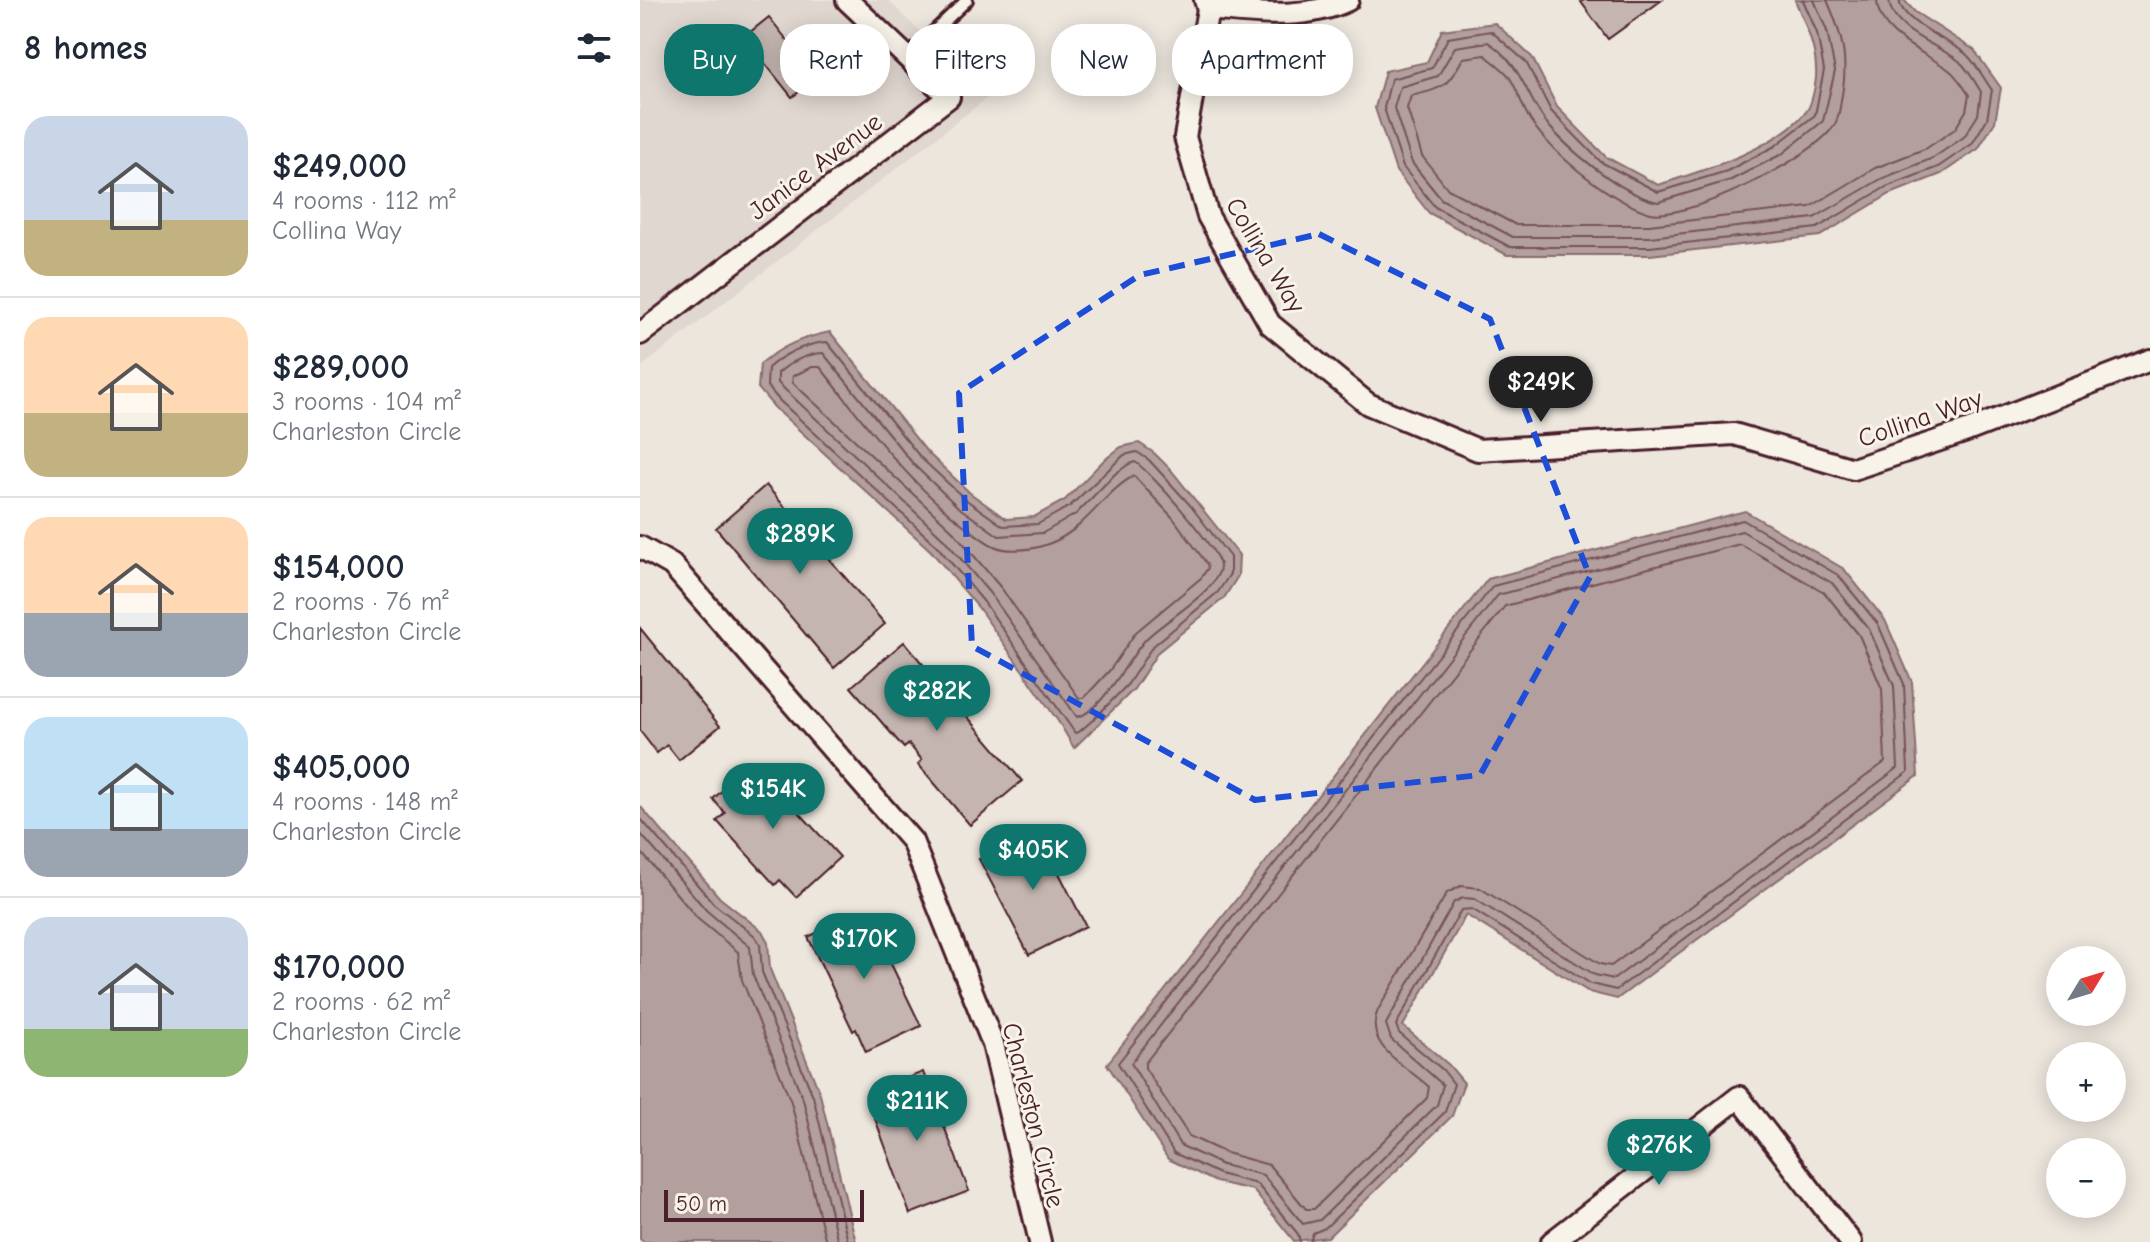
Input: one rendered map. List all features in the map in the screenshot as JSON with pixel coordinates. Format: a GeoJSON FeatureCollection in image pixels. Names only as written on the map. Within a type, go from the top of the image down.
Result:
{"type":"FeatureCollection","features":[{"type":"Feature","properties":{"kind":"street","name":"Janice Avenue"},"geometry":{"type":"LineString","coordinates":[[847,0],[906,56]]}},
{"type":"Feature","properties":{"kind":"street"},"geometry":{"type":"LineString","coordinates":[[1206,5],[1271,14],[1305,12],[1348,0]]}},
{"type":"Feature","properties":{"kind":"street","name":"Collina Way"},"geometry":{"type":"LineString","coordinates":[[1206,5],[1185,137],[1208,216],[1270,324],[1368,404],[1478,450],[1734,434],[1853,469],[1967,431],[2150,360]]}},
{"type":"Feature","properties":{"kind":"street","name":"Janice Avenue"},"geometry":{"type":"LineString","coordinates":[[640,334],[948,96]]}},
{"type":"Feature","properties":{"kind":"street","name":"Charleston Circle"},"geometry":{"type":"LineString","coordinates":[[640,547],[672,565],[912,841],[993,1044],[1040,1242]]}},
{"type":"Feature","properties":{"kind":"street"},"geometry":{"type":"LineString","coordinates":[[1552,1242],[1739,1097],[1851,1242]]}},
{"type":"Feature","properties":{"kind":"lane"},"geometry":{"type":"LineString","coordinates":[[942,24],[967,0]]}},
{"type":"Feature","properties":{"kind":"highlighted area"},"geometry":{"type":"Polygon","coordinates":[[[1319,234],[1490,319],[1590,577],[1480,775],[1255,800],[972,646],[959,393],[1140,275],[1319,234]]]}},
{"type":"Feature","properties":{"kind":"shaded area"},"geometry":{"type":"Polygon","coordinates":[[[640,0],[888,0],[912,24],[906,24],[906,96],[987,98],[640,368],[640,0]]]}},
{"type":"Feature","properties":{"kind":"water"},"geometry":{"type":"Polygon","coordinates":[[[1795,0],[1904,0],[1915,12],[1974,50],[2001,88],[1995,122],[1978,149],[1941,174],[1890,194],[1820,236],[1650,255],[1507,255],[1429,213],[1396,171],[1375,108],[1385,71],[1427,62],[1442,30],[1495,23],[1532,57],[1557,107],[1606,157],[1658,185],[1737,157],[1776,137],[1806,112],[1810,104],[1816,80],[1814,52],[1795,0]]]}},
{"type":"Feature","properties":{"kind":"water"},"geometry":{"type":"Polygon","coordinates":[[[830,332],[927,452],[970,493],[1006,519],[1034,517],[1065,500],[1121,447],[1139,443],[1171,470],[1239,555],[1238,576],[1224,598],[1158,652],[1134,689],[1074,748],[978,607],[931,551],[774,407],[758,388],[760,364],[793,343],[830,332]]]}},
{"type":"Feature","properties":{"kind":"water"},"geometry":{"type":"Polygon","coordinates":[[[1745,511],[1844,569],[1885,620],[1912,682],[1918,776],[1617,999],[1589,992],[1466,915],[1403,1026],[1449,1065],[1464,1083],[1452,1116],[1328,1237],[1294,1241],[1253,1190],[1216,1182],[1168,1159],[1107,1064],[1488,579],[1745,511]]]}},
{"type":"Feature","properties":{"kind":"water"},"geometry":{"type":"Polygon","coordinates":[[[640,806],[720,898],[762,931],[768,942],[770,969],[820,1094],[856,1242],[644,1242],[640,1239],[640,806]]]}},
{"type":"Feature","properties":{"kind":"building"},"geometry":{"type":"Polygon","coordinates":[[[1662,0],[1608,39],[1581,2],[1662,0]]]}},
{"type":"Feature","properties":{"kind":"building"},"geometry":{"type":"Polygon","coordinates":[[[769,17],[780,31],[780,82],[764,62],[764,24],[760,24],[769,17]]]}},
{"type":"Feature","properties":{"kind":"building"},"geometry":{"type":"Polygon","coordinates":[[[766,485],[885,624],[834,668],[716,528],[766,485]]]}},
{"type":"Feature","properties":{"kind":"building"},"geometry":{"type":"Polygon","coordinates":[[[640,628],[720,726],[679,760],[667,745],[657,753],[640,731],[640,628]]]}},
{"type":"Feature","properties":{"kind":"building"},"geometry":{"type":"Polygon","coordinates":[[[904,642],[1022,781],[970,825],[918,764],[922,760],[909,744],[904,748],[851,687],[904,642]]]}},
{"type":"Feature","properties":{"kind":"building"},"geometry":{"type":"Polygon","coordinates":[[[753,762],[840,857],[796,897],[780,880],[775,885],[717,821],[725,813],[713,799],[753,762]]]}},
{"type":"Feature","properties":{"kind":"building"},"geometry":{"type":"Polygon","coordinates":[[[1037,830],[1086,926],[1029,955],[979,859],[1037,830]]]}},
{"type":"Feature","properties":{"kind":"building"},"geometry":{"type":"Polygon","coordinates":[[[865,910],[921,1026],[866,1052],[808,937],[865,910]]]}},
{"type":"Feature","properties":{"kind":"building"},"geometry":{"type":"Polygon","coordinates":[[[923,1072],[969,1191],[910,1214],[866,1094],[923,1072]]]}}]}
